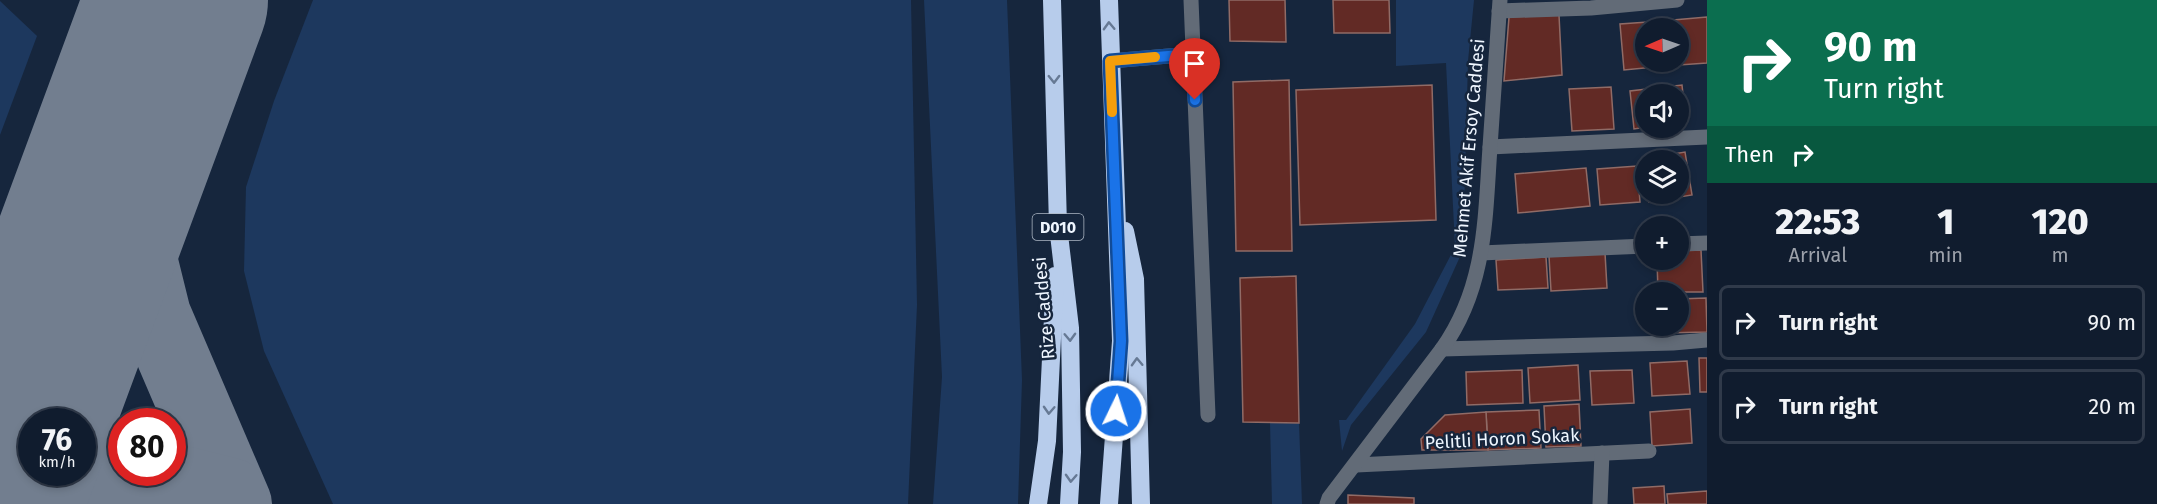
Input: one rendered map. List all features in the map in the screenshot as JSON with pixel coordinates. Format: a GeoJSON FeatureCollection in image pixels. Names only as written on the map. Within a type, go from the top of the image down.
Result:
{"type":"FeatureCollection","features":[{"type":"Feature","properties":{"kind":"highway","name":"Rize Caddesi"},"geometry":{"type":"LineString","coordinates":[[1052,0],[1058,226],[1070,328],[1072,453],[1069,504]]}},
{"type":"Feature","properties":{"kind":"highway"},"geometry":{"type":"LineString","coordinates":[[1109,0],[1121,341],[1109,504]]}},
{"type":"Feature","properties":{"kind":"highway"},"geometry":{"type":"LineString","coordinates":[[1114,180],[1135,279],[1141,504]]}},
{"type":"Feature","properties":{"kind":"highway"},"geometry":{"type":"LineString","coordinates":[[1038,504],[1047,441],[1058,226]]}},
{"type":"Feature","properties":{"kind":"street"},"geometry":{"type":"LineString","coordinates":[[1191,0],[1208,415]]}},
{"type":"Feature","properties":{"kind":"street"},"geometry":{"type":"LineString","coordinates":[[1500,6],[1591,8],[1677,0]]}},
{"type":"Feature","properties":{"kind":"street","name":"Mehmet Akif Ersoy Caddesi"},"geometry":{"type":"LineString","coordinates":[[1327,504],[1457,329],[1467,306],[1479,269],[1481,253],[1500,6]]}},
{"type":"Feature","properties":{"kind":"street"},"geometry":{"type":"LineString","coordinates":[[1110,61],[1192,54]]}},
{"type":"Feature","properties":{"kind":"street"},"geometry":{"type":"LineString","coordinates":[[1490,147],[1707,137]]}},
{"type":"Feature","properties":{"kind":"street"},"geometry":{"type":"LineString","coordinates":[[1689,244],[1707,243]]}},
{"type":"Feature","properties":{"kind":"street"},"geometry":{"type":"LineString","coordinates":[[1481,253],[1635,246]]}},
{"type":"Feature","properties":{"kind":"street"},"geometry":{"type":"LineString","coordinates":[[1442,349],[1672,343],[1707,340]]}},
{"type":"Feature","properties":{"kind":"street","name":"Pelitli Horon Sokak"},"geometry":{"type":"LineString","coordinates":[[1356,465],[1649,451]]}},
{"type":"Feature","properties":{"kind":"street"},"geometry":{"type":"LineString","coordinates":[[1600,504],[1602,453]]}},
{"type":"Feature","properties":{"kind":"shaded area"},"geometry":{"type":"Polygon","coordinates":[[[313,0],[911,0],[917,305],[908,504],[333,504],[264,351],[244,271],[246,187],[274,101],[313,0]]]}},
{"type":"Feature","properties":{"kind":"shaded area"},"geometry":{"type":"Polygon","coordinates":[[[924,0],[1007,0],[1022,380],[1018,504],[933,504],[942,377],[924,0]]]}},
{"type":"Feature","properties":{"kind":"shaded area"},"geometry":{"type":"Polygon","coordinates":[[[1396,0],[1474,0],[1468,61],[1463,250],[1426,332],[1351,425],[1342,451],[1339,420],[1346,420],[1415,324],[1455,247],[1446,63],[1396,66],[1396,0]]]}},
{"type":"Feature","properties":{"kind":"shaded area"},"geometry":{"type":"Polygon","coordinates":[[[0,1],[37,36],[0,135],[0,1]]]}},
{"type":"Feature","properties":{"kind":"shaded area"},"geometry":{"type":"Polygon","coordinates":[[[1270,423],[1299,423],[1302,504],[1272,504],[1270,423]]]}},
{"type":"Feature","properties":{"kind":"building"},"geometry":{"type":"Polygon","coordinates":[[[1229,0],[1285,0],[1286,42],[1230,41],[1229,0]]]}},
{"type":"Feature","properties":{"kind":"building"},"geometry":{"type":"Polygon","coordinates":[[[1333,0],[1389,0],[1390,33],[1334,33],[1333,0]]]}},
{"type":"Feature","properties":{"kind":"building"},"geometry":{"type":"Polygon","coordinates":[[[1559,15],[1562,75],[1504,81],[1509,17],[1559,15]]]}},
{"type":"Feature","properties":{"kind":"building"},"geometry":{"type":"Polygon","coordinates":[[[1707,17],[1707,63],[1689,64],[1689,19],[1707,17]]]}},
{"type":"Feature","properties":{"kind":"building"},"geometry":{"type":"Polygon","coordinates":[[[1635,23],[1635,69],[1624,70],[1620,24],[1635,23]]]}},
{"type":"Feature","properties":{"kind":"building"},"geometry":{"type":"Polygon","coordinates":[[[1289,80],[1292,251],[1236,251],[1233,82],[1289,80]]]}},
{"type":"Feature","properties":{"kind":"building"},"geometry":{"type":"Polygon","coordinates":[[[1432,85],[1436,220],[1300,225],[1296,90],[1432,85]]]}},
{"type":"Feature","properties":{"kind":"building"},"geometry":{"type":"Polygon","coordinates":[[[1611,87],[1614,129],[1572,131],[1569,89],[1611,87]]]}},
{"type":"Feature","properties":{"kind":"building"},"geometry":{"type":"Polygon","coordinates":[[[1635,90],[1634,129],[1630,91],[1635,90]]]}},
{"type":"Feature","properties":{"kind":"building"},"geometry":{"type":"Polygon","coordinates":[[[1635,166],[1635,202],[1600,205],[1597,169],[1635,166]]]}},
{"type":"Feature","properties":{"kind":"building"},"geometry":{"type":"Polygon","coordinates":[[[1586,168],[1590,206],[1518,213],[1515,174],[1586,168]]]}},
{"type":"Feature","properties":{"kind":"building"},"geometry":{"type":"Polygon","coordinates":[[[1689,177],[1692,195],[1689,195],[1689,177]]]}},
{"type":"Feature","properties":{"kind":"building"},"geometry":{"type":"Polygon","coordinates":[[[1701,250],[1703,292],[1689,292],[1689,282],[1658,282],[1657,270],[1689,270],[1689,251],[1701,250]]]}},
{"type":"Feature","properties":{"kind":"building"},"geometry":{"type":"Polygon","coordinates":[[[1605,253],[1607,288],[1551,291],[1549,256],[1605,253]]]}},
{"type":"Feature","properties":{"kind":"building"},"geometry":{"type":"Polygon","coordinates":[[[1546,257],[1548,288],[1498,290],[1496,260],[1546,257]]]}},
{"type":"Feature","properties":{"kind":"building"},"geometry":{"type":"Polygon","coordinates":[[[1296,276],[1299,423],[1243,422],[1240,278],[1296,276]]]}},
{"type":"Feature","properties":{"kind":"building"},"geometry":{"type":"Polygon","coordinates":[[[1706,298],[1707,332],[1689,332],[1689,299],[1706,298]]]}},
{"type":"Feature","properties":{"kind":"building"},"geometry":{"type":"Polygon","coordinates":[[[1699,358],[1707,358],[1707,392],[1700,392],[1699,358]]]}},
{"type":"Feature","properties":{"kind":"building"},"geometry":{"type":"Polygon","coordinates":[[[1687,361],[1690,394],[1652,396],[1650,363],[1687,361]]]}},
{"type":"Feature","properties":{"kind":"building"},"geometry":{"type":"Polygon","coordinates":[[[1578,365],[1580,400],[1530,403],[1528,368],[1578,365]]]}},
{"type":"Feature","properties":{"kind":"building"},"geometry":{"type":"Polygon","coordinates":[[[1522,370],[1523,403],[1467,405],[1466,372],[1522,370]]]}},
{"type":"Feature","properties":{"kind":"building"},"geometry":{"type":"Polygon","coordinates":[[[1632,370],[1634,403],[1592,405],[1590,371],[1632,370]]]}},
{"type":"Feature","properties":{"kind":"building"},"geometry":{"type":"Polygon","coordinates":[[[1579,404],[1581,446],[1546,447],[1544,406],[1579,404]]]}},
{"type":"Feature","properties":{"kind":"building"},"geometry":{"type":"Polygon","coordinates":[[[1690,409],[1692,443],[1652,446],[1650,412],[1690,409]]]}},
{"type":"Feature","properties":{"kind":"building"},"geometry":{"type":"Polygon","coordinates":[[[1539,410],[1541,448],[1488,450],[1486,412],[1539,410]]]}},
{"type":"Feature","properties":{"kind":"building"},"geometry":{"type":"Polygon","coordinates":[[[1486,412],[1488,450],[1422,450],[1421,439],[1445,415],[1486,412]]]}},
{"type":"Feature","properties":{"kind":"building"},"geometry":{"type":"Polygon","coordinates":[[[1664,486],[1665,504],[1634,504],[1633,488],[1664,486]]]}},
{"type":"Feature","properties":{"kind":"building"},"geometry":{"type":"Polygon","coordinates":[[[1707,491],[1707,504],[1668,504],[1667,494],[1707,491]]]}},
{"type":"Feature","properties":{"kind":"building"},"geometry":{"type":"Polygon","coordinates":[[[1348,495],[1414,498],[1414,504],[1348,504],[1348,495]]]}},
{"type":"Feature","properties":{"kind":"taxiway"},"geometry":{"type":"LineString","coordinates":[[127,134],[132,222],[155,315],[236,504]]}},
{"type":"Feature","properties":{"kind":"taxiway"},"geometry":{"type":"LineString","coordinates":[[36,504],[92,482],[143,480],[187,483],[231,494]]}},
{"type":"Feature","properties":{"kind":"runway"},"geometry":{"type":"LineString","coordinates":[[0,478],[177,0]]}},
{"type":"Feature","properties":{"kind":"slow traffic"},"geometry":{"type":"LineString","coordinates":[[1112,112],[1110,61],[1155,57]]}},
{"type":"Feature","properties":{"kind":"route"},"geometry":{"type":"LineString","coordinates":[[1116,411],[1121,341],[1110,61],[1192,54],[1195,100]]}}]}
